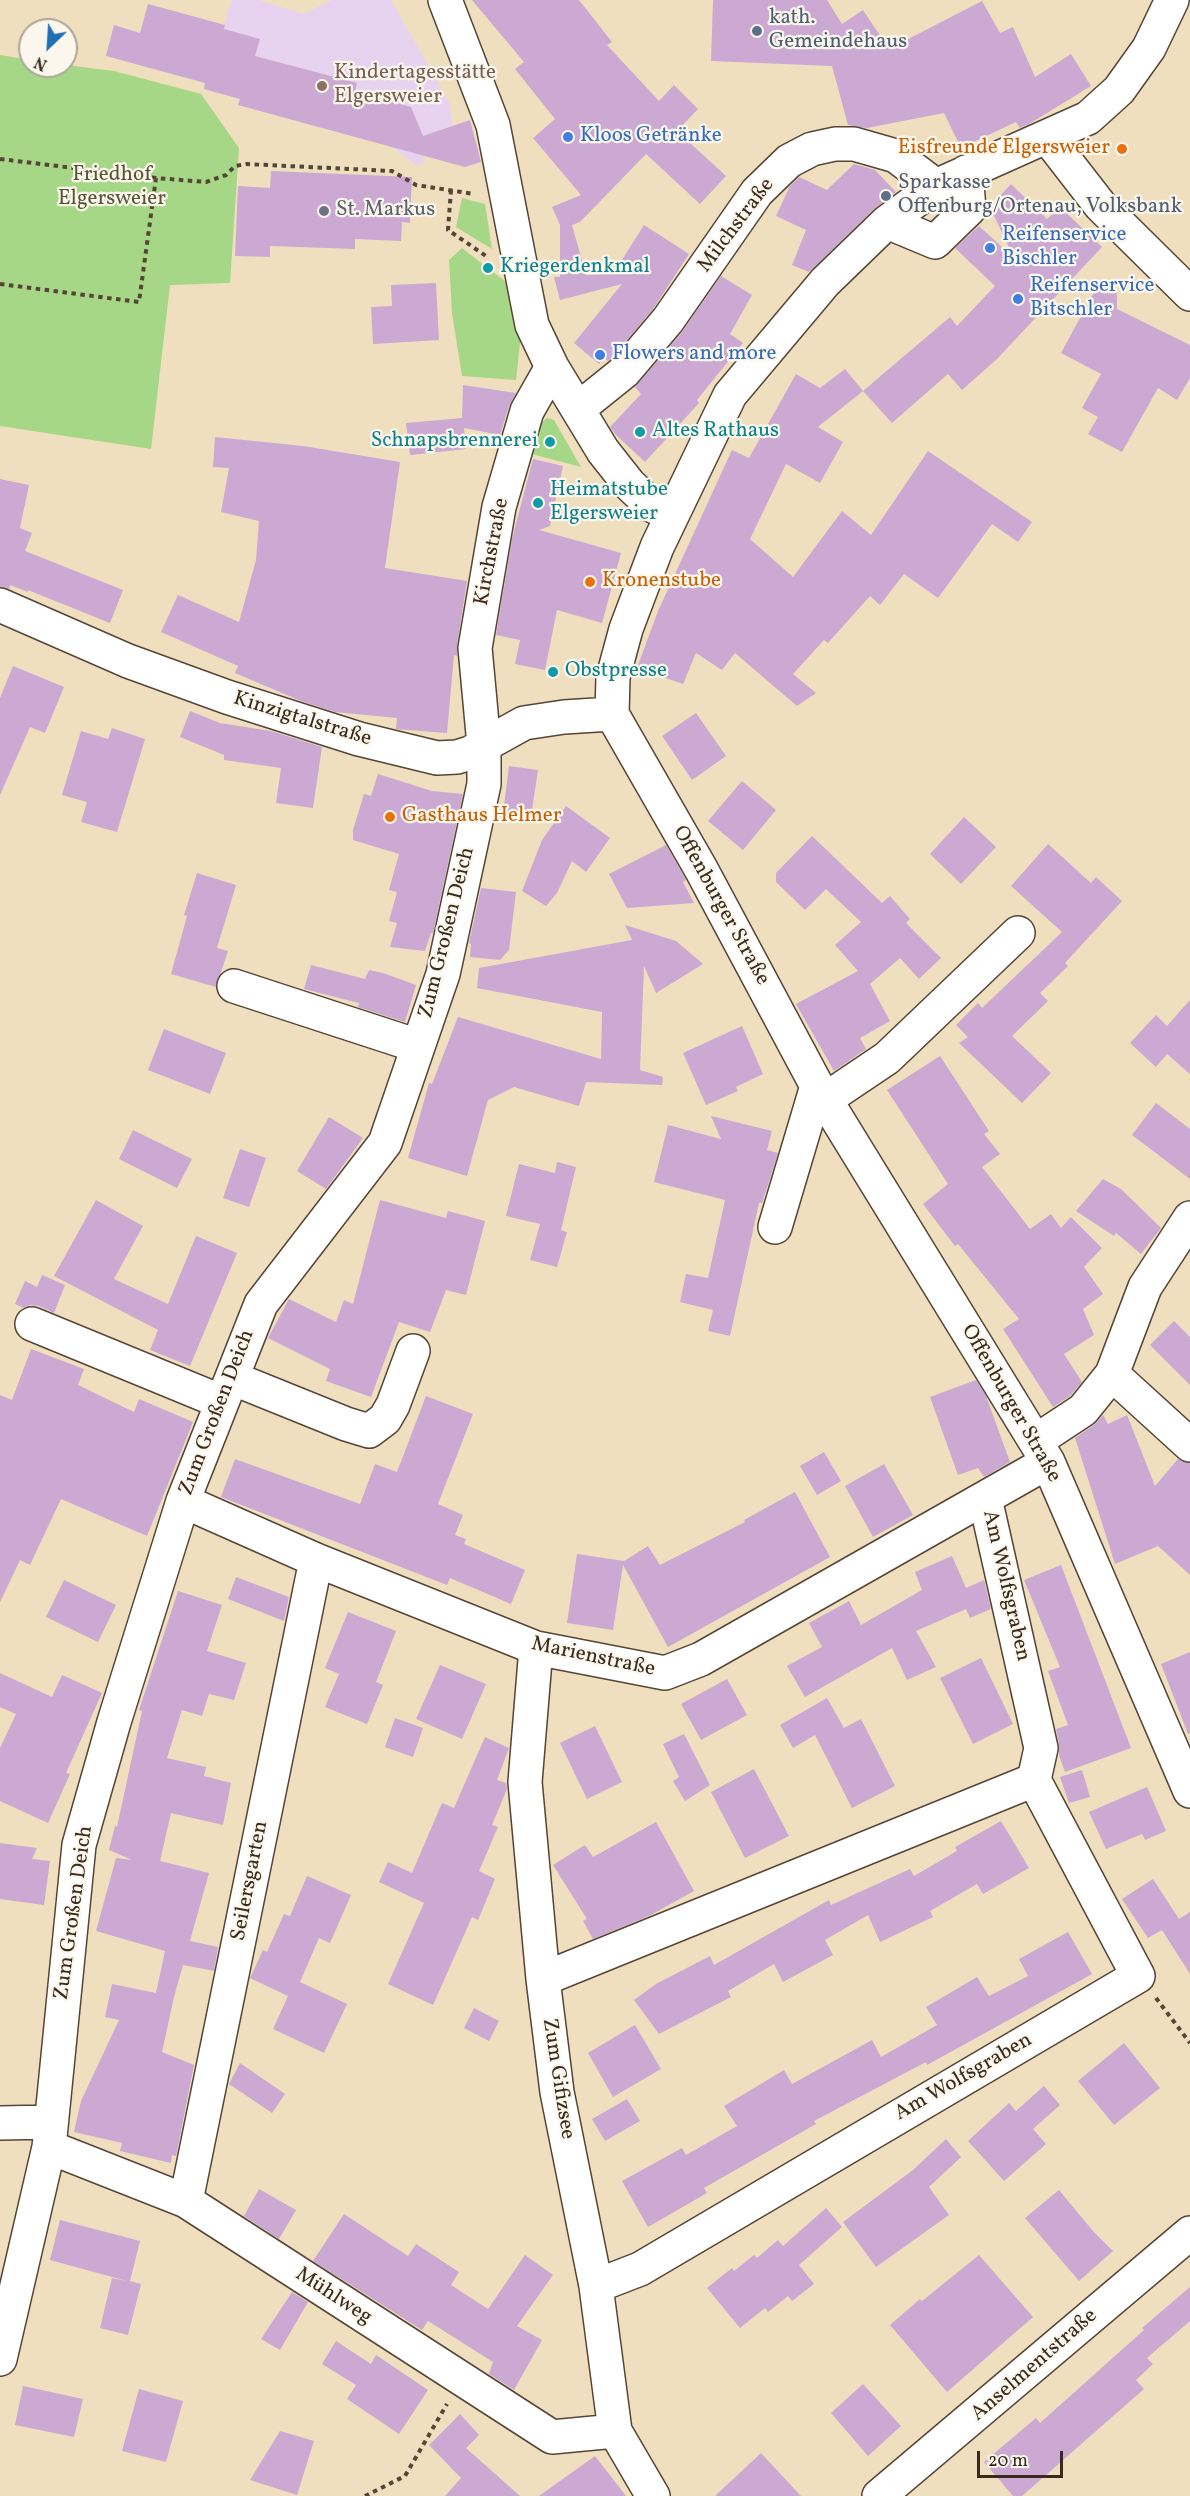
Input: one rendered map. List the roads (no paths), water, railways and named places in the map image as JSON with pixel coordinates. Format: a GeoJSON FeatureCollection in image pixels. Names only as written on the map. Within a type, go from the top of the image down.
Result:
{"type":"FeatureCollection","features":[{"type":"Feature","properties":{"kind":"street"},"geometry":{"type":"LineString","coordinates":[[445,0],[493,125],[532,325],[552,367],[603,451],[629,484],[651,505],[672,515]]}},
{"type":"Feature","properties":{"kind":"street"},"geometry":{"type":"LineString","coordinates":[[612,714],[613,677],[626,629],[672,515],[730,395],[825,282],[887,222],[956,181],[1088,118],[1119,90],[1149,48],[1172,0]]}},
{"type":"Feature","properties":{"kind":"street"},"geometry":{"type":"LineString","coordinates":[[1047,138],[1100,205],[1190,294]]}},
{"type":"Feature","properties":{"kind":"street","name":"Milchstraße"},"geometry":{"type":"LineString","coordinates":[[578,410],[624,372],[668,320],[757,192],[789,161],[812,149],[836,144],[854,144],[896,156],[956,181]]}},
{"type":"Feature","properties":{"kind":"street"},"geometry":{"type":"LineString","coordinates":[[887,222],[935,242],[969,209],[956,181]]}},
{"type":"Feature","properties":{"kind":"street","name":"Kirchstraße"},"geometry":{"type":"LineString","coordinates":[[484,745],[475,648],[499,507],[527,411],[552,367]]}},
{"type":"Feature","properties":{"kind":"street","name":"Kinzigtalstraße"},"geometry":{"type":"LineString","coordinates":[[0,605],[128,661],[227,697],[359,739],[437,758],[464,755],[524,723],[564,717],[612,714]]}},
{"type":"Feature","properties":{"kind":"street","name":"Offenburger Straße"},"geometry":{"type":"LineString","coordinates":[[612,714],[701,869],[822,1093],[1042,1452],[1190,1791]]}},
{"type":"Feature","properties":{"kind":"street","name":"Zum Großen Deich"},"geometry":{"type":"LineString","coordinates":[[0,2359],[50,2135],[80,1845],[114,1722],[183,1501],[261,1304],[385,1143],[443,974],[484,784],[484,745]]}},
{"type":"Feature","properties":{"kind":"street"},"geometry":{"type":"LineString","coordinates":[[775,1227],[822,1093],[887,1058],[1018,933]]}},
{"type":"Feature","properties":{"kind":"street"},"geometry":{"type":"LineString","coordinates":[[234,986],[418,1047]]}},
{"type":"Feature","properties":{"kind":"street","name":"Marienstraße"},"geometry":{"type":"LineString","coordinates":[[183,1501],[316,1560],[536,1648],[664,1673],[701,1659],[984,1498],[1042,1452],[1083,1410],[1112,1374],[1145,1287],[1190,1218]]}},
{"type":"Feature","properties":{"kind":"street"},"geometry":{"type":"LineString","coordinates":[[32,1324],[227,1390],[369,1431],[385,1419],[393,1405],[413,1351]]}},
{"type":"Feature","properties":{"kind":"street"},"geometry":{"type":"LineString","coordinates":[[1112,1374],[1190,1445]]}},
{"type":"Feature","properties":{"kind":"street","name":"Am Wolfsgraben"},"geometry":{"type":"LineString","coordinates":[[596,2286],[640,2269],[1138,1976],[1034,1780],[1041,1748],[984,1498]]}},
{"type":"Feature","properties":{"kind":"street","name":"Seilersgarten"},"geometry":{"type":"LineString","coordinates":[[186,2201],[316,1560]]}},
{"type":"Feature","properties":{"kind":"street","name":"Zum Gifizsee"},"geometry":{"type":"LineString","coordinates":[[536,1648],[525,1782],[543,1979],[557,2092],[596,2286],[615,2431],[653,2496]]}},
{"type":"Feature","properties":{"kind":"street"},"geometry":{"type":"LineString","coordinates":[[543,1979],[1034,1780]]}},
{"type":"Feature","properties":{"kind":"street"},"geometry":{"type":"LineString","coordinates":[[0,2123],[50,2135]]}},
{"type":"Feature","properties":{"kind":"street","name":"Mühlweg"},"geometry":{"type":"LineString","coordinates":[[50,2135],[186,2201],[552,2437],[615,2431]]}},
{"type":"Feature","properties":{"kind":"street","name":"Anselmentstraße"},"geometry":{"type":"LineString","coordinates":[[879,2496],[959,2431],[1190,2233]]}},
{"type":"Feature","properties":{"kind":"place","name":"kath. Gemeindehaus"},"geometry":{"type":"Point","coordinates":[757,31]}},
{"type":"Feature","properties":{"kind":"place","name":"Kindertagesstätte Elgersweier"},"geometry":{"type":"Point","coordinates":[322,86]}},
{"type":"Feature","properties":{"kind":"place","name":"Kloos Getränke"},"geometry":{"type":"Point","coordinates":[568,137]}},
{"type":"Feature","properties":{"kind":"place","name":"Eisfreunde Elgersweier"},"geometry":{"type":"Point","coordinates":[1122,149]}},
{"type":"Feature","properties":{"kind":"place","name":"Sparkasse Offenburg/Ortenau, Volksbank"},"geometry":{"type":"Point","coordinates":[886,196]}},
{"type":"Feature","properties":{"kind":"place","name":"St. Markus"},"geometry":{"type":"Point","coordinates":[324,211]}},
{"type":"Feature","properties":{"kind":"place","name":"Reifenservice Bischler"},"geometry":{"type":"Point","coordinates":[990,248]}},
{"type":"Feature","properties":{"kind":"place","name":"Kriegerdenkmal"},"geometry":{"type":"Point","coordinates":[488,268]}},
{"type":"Feature","properties":{"kind":"place","name":"Reifenservice Bitschler"},"geometry":{"type":"Point","coordinates":[1018,299]}},
{"type":"Feature","properties":{"kind":"place","name":"Flowers and more"},"geometry":{"type":"Point","coordinates":[600,355]}},
{"type":"Feature","properties":{"kind":"place","name":"Altes Rathaus"},"geometry":{"type":"Point","coordinates":[640,432]}},
{"type":"Feature","properties":{"kind":"place","name":"Schnapsbrennerei"},"geometry":{"type":"Point","coordinates":[550,442]}},
{"type":"Feature","properties":{"kind":"place","name":"Heimatstube Elgersweier"},"geometry":{"type":"Point","coordinates":[538,503]}},
{"type":"Feature","properties":{"kind":"place","name":"Kronenstube"},"geometry":{"type":"Point","coordinates":[590,582]}},
{"type":"Feature","properties":{"kind":"place","name":"Obstpresse"},"geometry":{"type":"Point","coordinates":[553,672]}},
{"type":"Feature","properties":{"kind":"place","name":"Gasthaus Helmer"},"geometry":{"type":"Point","coordinates":[390,817]}},
{"type":"Feature","properties":{"kind":"park label","name":"Friedhof Elgersweier"},"geometry":{"type":"Point","coordinates":[112,188]}}]}
